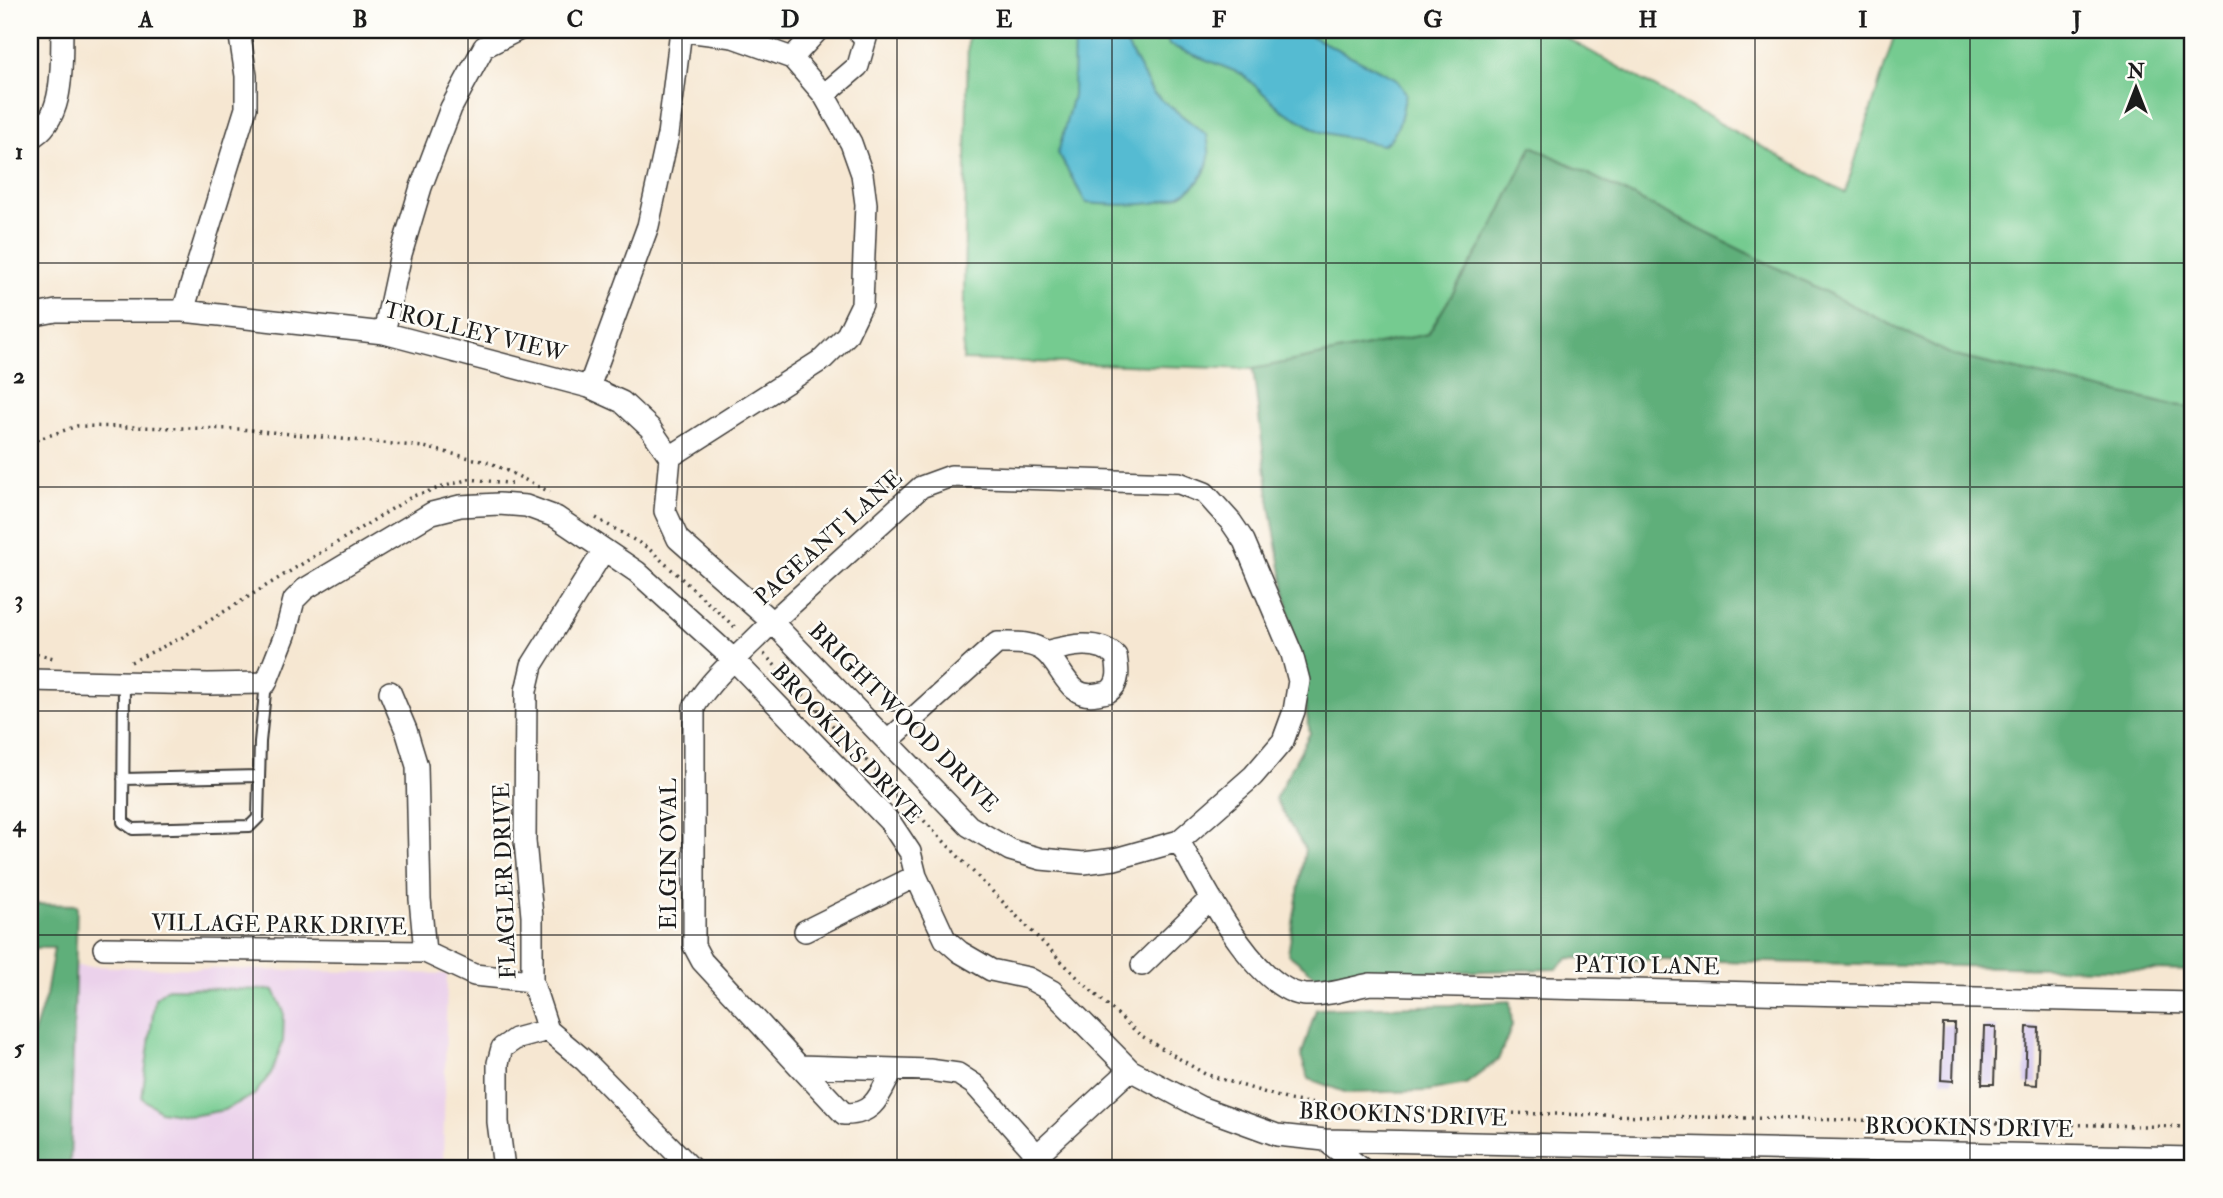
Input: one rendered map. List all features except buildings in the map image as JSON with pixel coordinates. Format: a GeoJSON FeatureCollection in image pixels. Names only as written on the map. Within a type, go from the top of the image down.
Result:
{"type":"FeatureCollection","features":[{"type":"Feature","properties":{"kind":"street"},"geometry":{"type":"LineString","coordinates":[[30,138],[37,135],[54,111],[61,85],[62,30]]}},
{"type":"Feature","properties":{"kind":"street"},"geometry":{"type":"LineString","coordinates":[[183,311],[246,108],[246,76],[239,30]]}},
{"type":"Feature","properties":{"kind":"street"},"geometry":{"type":"LineString","coordinates":[[384,332],[401,254],[421,187],[452,108],[484,47],[519,30]]}},
{"type":"Feature","properties":{"kind":"street"},"geometry":{"type":"LineString","coordinates":[[589,387],[648,226],[668,135],[679,30],[733,37],[792,58],[824,95],[851,143],[862,174],[866,204],[862,304],[847,335],[822,359],[670,457],[665,511],[678,539],[772,622]]}},
{"type":"Feature","properties":{"kind":"street"},"geometry":{"type":"LineString","coordinates":[[792,58],[818,30]]}},
{"type":"Feature","properties":{"kind":"street"},"geometry":{"type":"LineString","coordinates":[[824,95],[858,66],[866,38],[857,30]]}},
{"type":"Feature","properties":{"kind":"street","name":"TROLLEY VIEW"},"geometry":{"type":"LineString","coordinates":[[30,316],[56,311],[183,311],[384,332],[589,387],[622,402],[650,428],[670,457]]}},
{"type":"Feature","properties":{"kind":"street","name":"PAGEANT LANE"},"geometry":{"type":"LineString","coordinates":[[733,659],[921,487],[951,476],[1178,482]]}},
{"type":"Feature","properties":{"kind":"street","name":"BRIGHTWOOD DRIVE"},"geometry":{"type":"LineString","coordinates":[[772,622],[969,826],[1010,850],[1041,859],[1084,863],[1115,859],[1178,841],[1253,776],[1283,741],[1294,711],[1299,681],[1292,654],[1244,541],[1205,493],[1178,482]]}},
{"type":"Feature","properties":{"kind":"street","name":"BROOKINS DRIVE"},"geometry":{"type":"LineString","coordinates":[[266,683],[285,635],[294,600],[305,589],[432,513],[482,504],[526,506],[556,517],[637,572],[733,659],[890,822],[910,852],[916,876],[945,939],[960,952],[991,970],[1028,978],[1052,991],[1130,1070],[1200,1107],[1277,1135],[1325,1140],[2193,1158]]}},
{"type":"Feature","properties":{"kind":"street","name":"FLAGLER DRIVE"},"geometry":{"type":"LineString","coordinates":[[548,1030],[532,981],[532,915],[526,841],[526,691],[533,665],[604,550]]}},
{"type":"Feature","properties":{"kind":"street"},"geometry":{"type":"LineString","coordinates":[[888,741],[997,643],[1026,643],[1045,652]]}},
{"type":"Feature","properties":{"kind":"street","name":"ELGIN OVAL"},"geometry":{"type":"LineString","coordinates":[[733,659],[705,689],[694,707],[694,946],[702,961],[844,1114],[859,1114],[873,1106],[893,1069]]}},
{"type":"Feature","properties":{"kind":"street"},"geometry":{"type":"LineString","coordinates":[[30,680],[266,683]]}},
{"type":"Feature","properties":{"kind":"street"},"geometry":{"type":"LineString","coordinates":[[390,692],[407,730],[417,766],[420,899],[425,952]]}},
{"type":"Feature","properties":{"kind":"street","name":"PATIO LANE"},"geometry":{"type":"LineString","coordinates":[[1178,841],[1211,898],[1254,963],[1275,983],[1304,995],[1370,984],[2193,1003]]}},
{"type":"Feature","properties":{"kind":"street"},"geometry":{"type":"LineString","coordinates":[[805,931],[916,876]]}},
{"type":"Feature","properties":{"kind":"street"},"geometry":{"type":"LineString","coordinates":[[1142,965],[1211,898]]}},
{"type":"Feature","properties":{"kind":"street","name":"VILLAGE PARK DRIVE"},"geometry":{"type":"LineString","coordinates":[[104,948],[425,952],[474,975],[532,981]]}},
{"type":"Feature","properties":{"kind":"street"},"geometry":{"type":"LineString","coordinates":[[508,1164],[498,1122],[498,1063],[502,1048],[515,1039],[548,1030],[584,1061],[691,1168]]}},
{"type":"Feature","properties":{"kind":"street"},"geometry":{"type":"LineString","coordinates":[[799,1066],[929,1070],[958,1074],[975,1085],[1030,1162],[1130,1070]]}},
{"type":"Feature","properties":{"kind":"street"},"geometry":{"type":"LineString","coordinates":[[1325,1140],[1361,1168]]}},
{"type":"Feature","properties":{"kind":"lane"},"geometry":{"type":"LineString","coordinates":[[124,682],[123,822],[133,829],[250,826],[258,818],[266,683]]}},
{"type":"Feature","properties":{"kind":"lane"},"geometry":{"type":"LineString","coordinates":[[123,779],[259,776]]}},
{"type":"Feature","properties":{"kind":"path"},"geometry":{"type":"LineString","coordinates":[[30,442],[77,426],[240,429],[424,447],[491,463],[539,486],[469,480],[413,496],[181,638],[131,662]]}},
{"type":"Feature","properties":{"kind":"path"},"geometry":{"type":"LineString","coordinates":[[30,652],[69,662]]}},
{"type":"Feature","properties":{"kind":"path"},"geometry":{"type":"LineString","coordinates":[[769,660],[1081,981],[1140,1035],[1205,1074],[1289,1100],[1355,1110],[2193,1127]]}},
{"type":"Feature","properties":{"kind":"shaded area"},"geometry":{"type":"Polygon","coordinates":[[[75,966],[447,974],[443,1168],[70,1168],[75,966]]]}},
{"type":"Feature","properties":{"kind":"green space"},"geometry":{"type":"Polygon","coordinates":[[[968,30],[1552,30],[1845,193],[1896,30],[2193,30],[2193,407],[2171,405],[1954,356],[1532,146],[1492,229],[1428,334],[1253,369],[963,360],[968,30]]]}},
{"type":"Feature","properties":{"kind":"green space"},"geometry":{"type":"Polygon","coordinates":[[[1532,146],[1954,356],[2171,405],[2193,407],[2193,971],[1569,958],[1556,969],[1316,976],[1288,954],[1305,849],[1275,799],[1310,733],[1270,505],[1253,369],[1428,334],[1492,229],[1532,146]]]}},
{"type":"Feature","properties":{"kind":"green space"},"geometry":{"type":"Polygon","coordinates":[[[30,904],[77,905],[70,1168],[30,1168],[30,1036],[33,1036],[46,995],[54,948],[30,948],[30,904]]]}},
{"type":"Feature","properties":{"kind":"green space"},"geometry":{"type":"Polygon","coordinates":[[[168,988],[274,990],[284,1012],[283,1041],[272,1072],[254,1095],[224,1110],[192,1116],[160,1111],[142,1098],[155,998],[168,988]]]}},
{"type":"Feature","properties":{"kind":"green space"},"geometry":{"type":"Polygon","coordinates":[[[1510,1001],[1512,1026],[1498,1060],[1466,1084],[1427,1091],[1347,1093],[1309,1079],[1301,1057],[1316,1009],[1510,1001]]]}},
{"type":"Feature","properties":{"kind":"water"},"geometry":{"type":"Polygon","coordinates":[[[1074,30],[1122,30],[1123,38],[1153,93],[1207,135],[1209,157],[1203,175],[1192,188],[1177,197],[1160,202],[1122,205],[1086,203],[1058,153],[1073,95],[1074,30]]]}},
{"type":"Feature","properties":{"kind":"water"},"geometry":{"type":"Polygon","coordinates":[[[1165,30],[1299,30],[1395,78],[1406,93],[1396,130],[1382,145],[1321,132],[1282,110],[1242,74],[1169,45],[1165,30]]]}}]}
